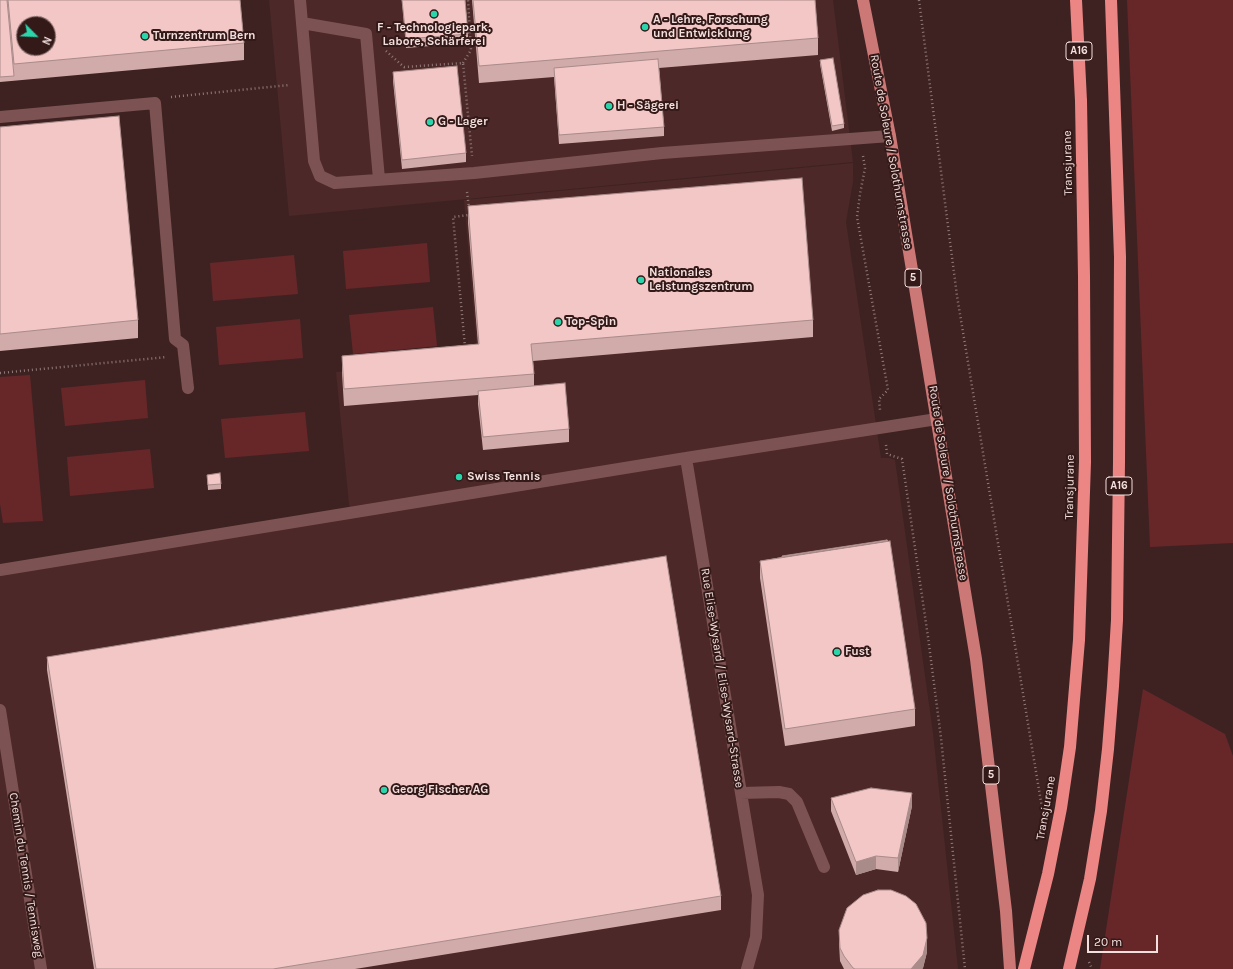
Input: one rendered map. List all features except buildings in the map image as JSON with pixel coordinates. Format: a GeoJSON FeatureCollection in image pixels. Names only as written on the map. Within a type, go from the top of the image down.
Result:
{"type":"FeatureCollection","features":[{"type":"Feature","properties":{"kind":"highway","name":"Transjurane"},"geometry":{"type":"LineString","coordinates":[[1024,969],[1048,874],[1061,808],[1070,747],[1080,633],[1084,470],[1084,292],[1081,101],[1076,0]]}},
{"type":"Feature","properties":{"kind":"highway","name":"A16"},"geometry":{"type":"LineString","coordinates":[[1069,969],[1090,879],[1100,811],[1108,749],[1116,628],[1119,494],[1120,257],[1111,0]]}},
{"type":"Feature","properties":{"kind":"main road","name":"Route de Soleure / Solothurnstrasse"},"geometry":{"type":"LineString","coordinates":[[863,0],[890,136],[983,705],[1006,911],[1010,969]]}},
{"type":"Feature","properties":{"kind":"street"},"geometry":{"type":"LineString","coordinates":[[300,0],[314,161],[320,176],[335,183],[470,173],[662,153],[890,136]]}},
{"type":"Feature","properties":{"kind":"street"},"geometry":{"type":"LineString","coordinates":[[302,23],[366,34],[379,179]]}},
{"type":"Feature","properties":{"kind":"street"},"geometry":{"type":"LineString","coordinates":[[0,117],[155,103],[175,339],[183,345],[188,388]]}},
{"type":"Feature","properties":{"kind":"street"},"geometry":{"type":"LineString","coordinates":[[0,570],[686,458],[937,419]]}},
{"type":"Feature","properties":{"kind":"street","name":"Rue Elise-Wysard / Elise-Wysard-Strasse"},"geometry":{"type":"LineString","coordinates":[[686,458],[741,793],[779,792],[789,794],[797,802],[824,867]]}},
{"type":"Feature","properties":{"kind":"street","name":"Chemin du Tennis / Tennisweg"},"geometry":{"type":"LineString","coordinates":[[0,710],[41,969]]}},
{"type":"Feature","properties":{"kind":"street"},"geometry":{"type":"LineString","coordinates":[[741,793],[758,895],[756,937],[747,969]]}},
{"type":"Feature","properties":{"kind":"path"},"geometry":{"type":"LineString","coordinates":[[466,354],[454,217],[469,215],[470,173],[463,63],[471,50],[468,0]]}},
{"type":"Feature","properties":{"kind":"path"},"geometry":{"type":"LineString","coordinates":[[919,0],[957,296],[1042,812]]}},
{"type":"Feature","properties":{"kind":"path"},"geometry":{"type":"LineString","coordinates":[[366,34],[404,67],[463,63]]}},
{"type":"Feature","properties":{"kind":"path"},"geometry":{"type":"LineString","coordinates":[[155,103],[163,98],[308,83]]}},
{"type":"Feature","properties":{"kind":"path"},"geometry":{"type":"LineString","coordinates":[[861,138],[865,168],[857,217],[888,390],[879,399],[887,454],[902,459],[941,738],[965,969]]}},
{"type":"Feature","properties":{"kind":"path"},"geometry":{"type":"LineString","coordinates":[[468,208],[475,208]]}},
{"type":"Feature","properties":{"kind":"path"},"geometry":{"type":"LineString","coordinates":[[0,373],[176,356],[175,339]]}},
{"type":"Feature","properties":{"kind":"path"},"geometry":{"type":"LineString","coordinates":[[1087,954],[1092,969]]}},
{"type":"Feature","properties":{"kind":"shaded area"},"geometry":{"type":"Polygon","coordinates":[[[269,0],[833,0],[853,162],[289,216],[269,0]]]}},
{"type":"Feature","properties":{"kind":"shaded area"},"geometry":{"type":"Polygon","coordinates":[[[1127,0],[1233,0],[1233,543],[1150,547],[1127,0]]]}},
{"type":"Feature","properties":{"kind":"shaded area"},"geometry":{"type":"Polygon","coordinates":[[[853,163],[853,182],[846,222],[881,458],[895,460],[933,733],[958,969],[0,969],[0,570],[350,514],[336,372],[478,361],[464,200],[853,163]]]}},
{"type":"Feature","properties":{"kind":"shaded area"},"geometry":{"type":"Polygon","coordinates":[[[427,243],[430,282],[346,289],[343,251],[427,243]]]}},
{"type":"Feature","properties":{"kind":"shaded area"},"geometry":{"type":"Polygon","coordinates":[[[294,255],[298,294],[213,301],[210,263],[294,255]]]}},
{"type":"Feature","properties":{"kind":"shaded area"},"geometry":{"type":"Polygon","coordinates":[[[433,307],[437,346],[353,354],[349,315],[433,307]]]}},
{"type":"Feature","properties":{"kind":"shaded area"},"geometry":{"type":"Polygon","coordinates":[[[300,319],[303,358],[219,365],[216,327],[300,319]]]}},
{"type":"Feature","properties":{"kind":"shaded area"},"geometry":{"type":"Polygon","coordinates":[[[30,375],[43,521],[3,523],[0,504],[0,377],[30,375]]]}},
{"type":"Feature","properties":{"kind":"shaded area"},"geometry":{"type":"Polygon","coordinates":[[[145,380],[148,418],[65,426],[61,388],[145,380]]]}},
{"type":"Feature","properties":{"kind":"shaded area"},"geometry":{"type":"Polygon","coordinates":[[[305,412],[309,451],[225,458],[221,419],[305,412]]]}},
{"type":"Feature","properties":{"kind":"shaded area"},"geometry":{"type":"Polygon","coordinates":[[[150,449],[154,488],[70,496],[67,457],[150,449]]]}},
{"type":"Feature","properties":{"kind":"shaded area"},"geometry":{"type":"Polygon","coordinates":[[[1143,689],[1225,734],[1233,756],[1233,969],[1100,969],[1143,689]]]}},
{"type":"Feature","properties":{"kind":"place","name":"F - Technologiepark, Labore, Schärferei"},"geometry":{"type":"Point","coordinates":[434,14]}},
{"type":"Feature","properties":{"kind":"place","name":"A - Lehre, Forschung und Entwicklung"},"geometry":{"type":"Point","coordinates":[645,27]}},
{"type":"Feature","properties":{"kind":"place","name":"Turnzentrum Bern"},"geometry":{"type":"Point","coordinates":[145,36]}},
{"type":"Feature","properties":{"kind":"place","name":"H - Sägerei"},"geometry":{"type":"Point","coordinates":[609,106]}},
{"type":"Feature","properties":{"kind":"place","name":"G - Lager"},"geometry":{"type":"Point","coordinates":[430,122]}},
{"type":"Feature","properties":{"kind":"place","name":"Nationales Leistungszentrum"},"geometry":{"type":"Point","coordinates":[641,280]}},
{"type":"Feature","properties":{"kind":"place","name":"Top-Spin"},"geometry":{"type":"Point","coordinates":[558,322]}},
{"type":"Feature","properties":{"kind":"place","name":"Swiss Tennis"},"geometry":{"type":"Point","coordinates":[459,477]}},
{"type":"Feature","properties":{"kind":"place","name":"Fust"},"geometry":{"type":"Point","coordinates":[837,652]}},
{"type":"Feature","properties":{"kind":"place","name":"Georg Fischer AG"},"geometry":{"type":"Point","coordinates":[384,790]}}]}
